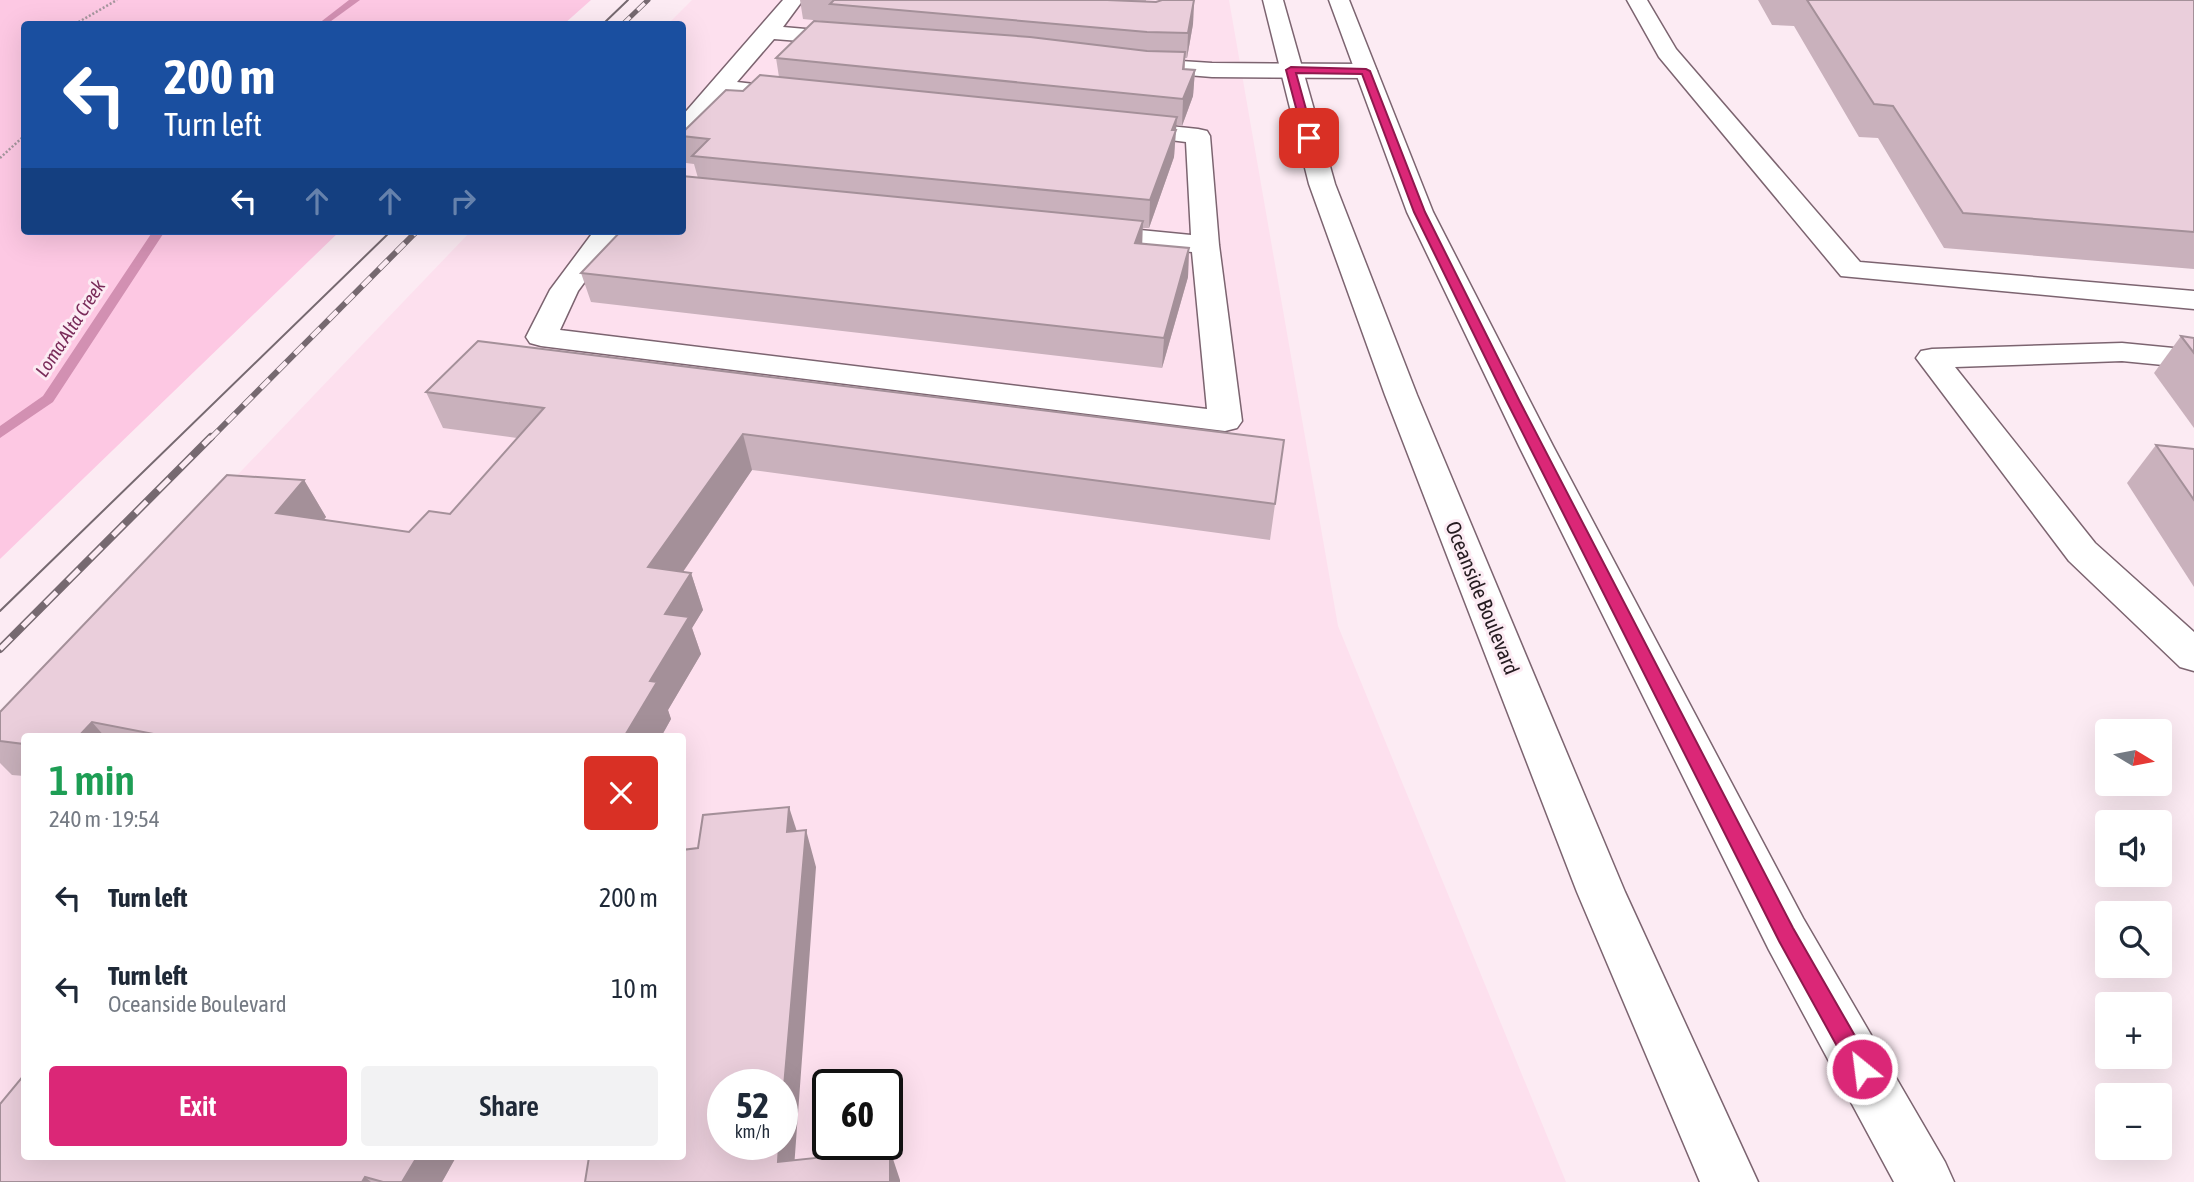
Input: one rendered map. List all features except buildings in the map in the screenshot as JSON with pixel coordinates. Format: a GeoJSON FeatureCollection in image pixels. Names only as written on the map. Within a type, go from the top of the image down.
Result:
{"type":"FeatureCollection","features":[{"type":"Feature","properties":{"kind":"main road"},"geometry":{"type":"LineString","coordinates":[[686,126],[797,0]]}},
{"type":"Feature","properties":{"kind":"main road","name":"Oceanside Boulevard"},"geometry":{"type":"LineString","coordinates":[[1273,0],[1322,184],[1401,395],[1601,892],[1729,1182]]}},
{"type":"Feature","properties":{"kind":"main road"},"geometry":{"type":"LineString","coordinates":[[1339,0],[1420,212],[1536,446],[1786,934],[1925,1182]]}},
{"type":"Feature","properties":{"kind":"main road"},"geometry":{"type":"LineString","coordinates":[[1637,0],[1667,52],[1851,270],[2194,300]]}},
{"type":"Feature","properties":{"kind":"main road"},"geometry":{"type":"LineString","coordinates":[[768,32],[868,41]]}},
{"type":"Feature","properties":{"kind":"main road"},"geometry":{"type":"LineString","coordinates":[[1107,62],[1212,70],[1366,71]]}},
{"type":"Feature","properties":{"kind":"main road"},"geometry":{"type":"LineString","coordinates":[[720,88],[815,97]]}},
{"type":"Feature","properties":{"kind":"main road"},"geometry":{"type":"LineString","coordinates":[[605,235],[564,290],[541,337],[1225,421],[1205,245],[1198,136],[1101,126]]}},
{"type":"Feature","properties":{"kind":"main road"},"geometry":{"type":"LineString","coordinates":[[1068,231],[1205,245]]}},
{"type":"Feature","properties":{"kind":"main road"},"geometry":{"type":"LineString","coordinates":[[2194,359],[2122,352],[1932,358],[2082,552],[2194,656]]}},
{"type":"Feature","properties":{"kind":"path"},"geometry":{"type":"LineString","coordinates":[[80,21],[117,0]]}},
{"type":"Feature","properties":{"kind":"path"},"geometry":{"type":"LineString","coordinates":[[0,158],[21,139]]}},
{"type":"Feature","properties":{"kind":"shaded area"},"geometry":{"type":"Polygon","coordinates":[[[0,0],[591,0],[567,21],[21,21],[21,235],[336,235],[0,559],[0,0]]]}},
{"type":"Feature","properties":{"kind":"shaded area"},"geometry":{"type":"Polygon","coordinates":[[[692,0],[1229,0],[1338,626],[1566,1182],[0,1182],[0,723],[467,235],[686,235],[686,21],[671,21],[692,0]]]}},
{"type":"Feature","properties":{"kind":"waterway","name":"Loma Alta Creek"},"geometry":{"type":"LineString","coordinates":[[326,21],[355,0]]}},
{"type":"Feature","properties":{"kind":"waterway","name":"Loma Alta Creek"},"geometry":{"type":"LineString","coordinates":[[0,433],[48,399],[156,235]]}},
{"type":"Feature","properties":{"kind":"tram line"},"geometry":{"type":"LineString","coordinates":[[606,21],[628,0]]}},
{"type":"Feature","properties":{"kind":"tram line"},"geometry":{"type":"LineString","coordinates":[[0,611],[387,235]]}},
{"type":"Feature","properties":{"kind":"railway"},"geometry":{"type":"LineString","coordinates":[[626,21],[648,0]]}},
{"type":"Feature","properties":{"kind":"railway"},"geometry":{"type":"LineString","coordinates":[[210,439],[413,235]]}},
{"type":"Feature","properties":{"kind":"railway"},"geometry":{"type":"LineString","coordinates":[[0,649],[211,437]]}},
{"type":"Feature","properties":{"kind":"route"},"geometry":{"type":"LineString","coordinates":[[1309,138],[1291,70],[1366,71],[1420,212],[1548,471],[1786,934],[1862,1069]]}}]}
